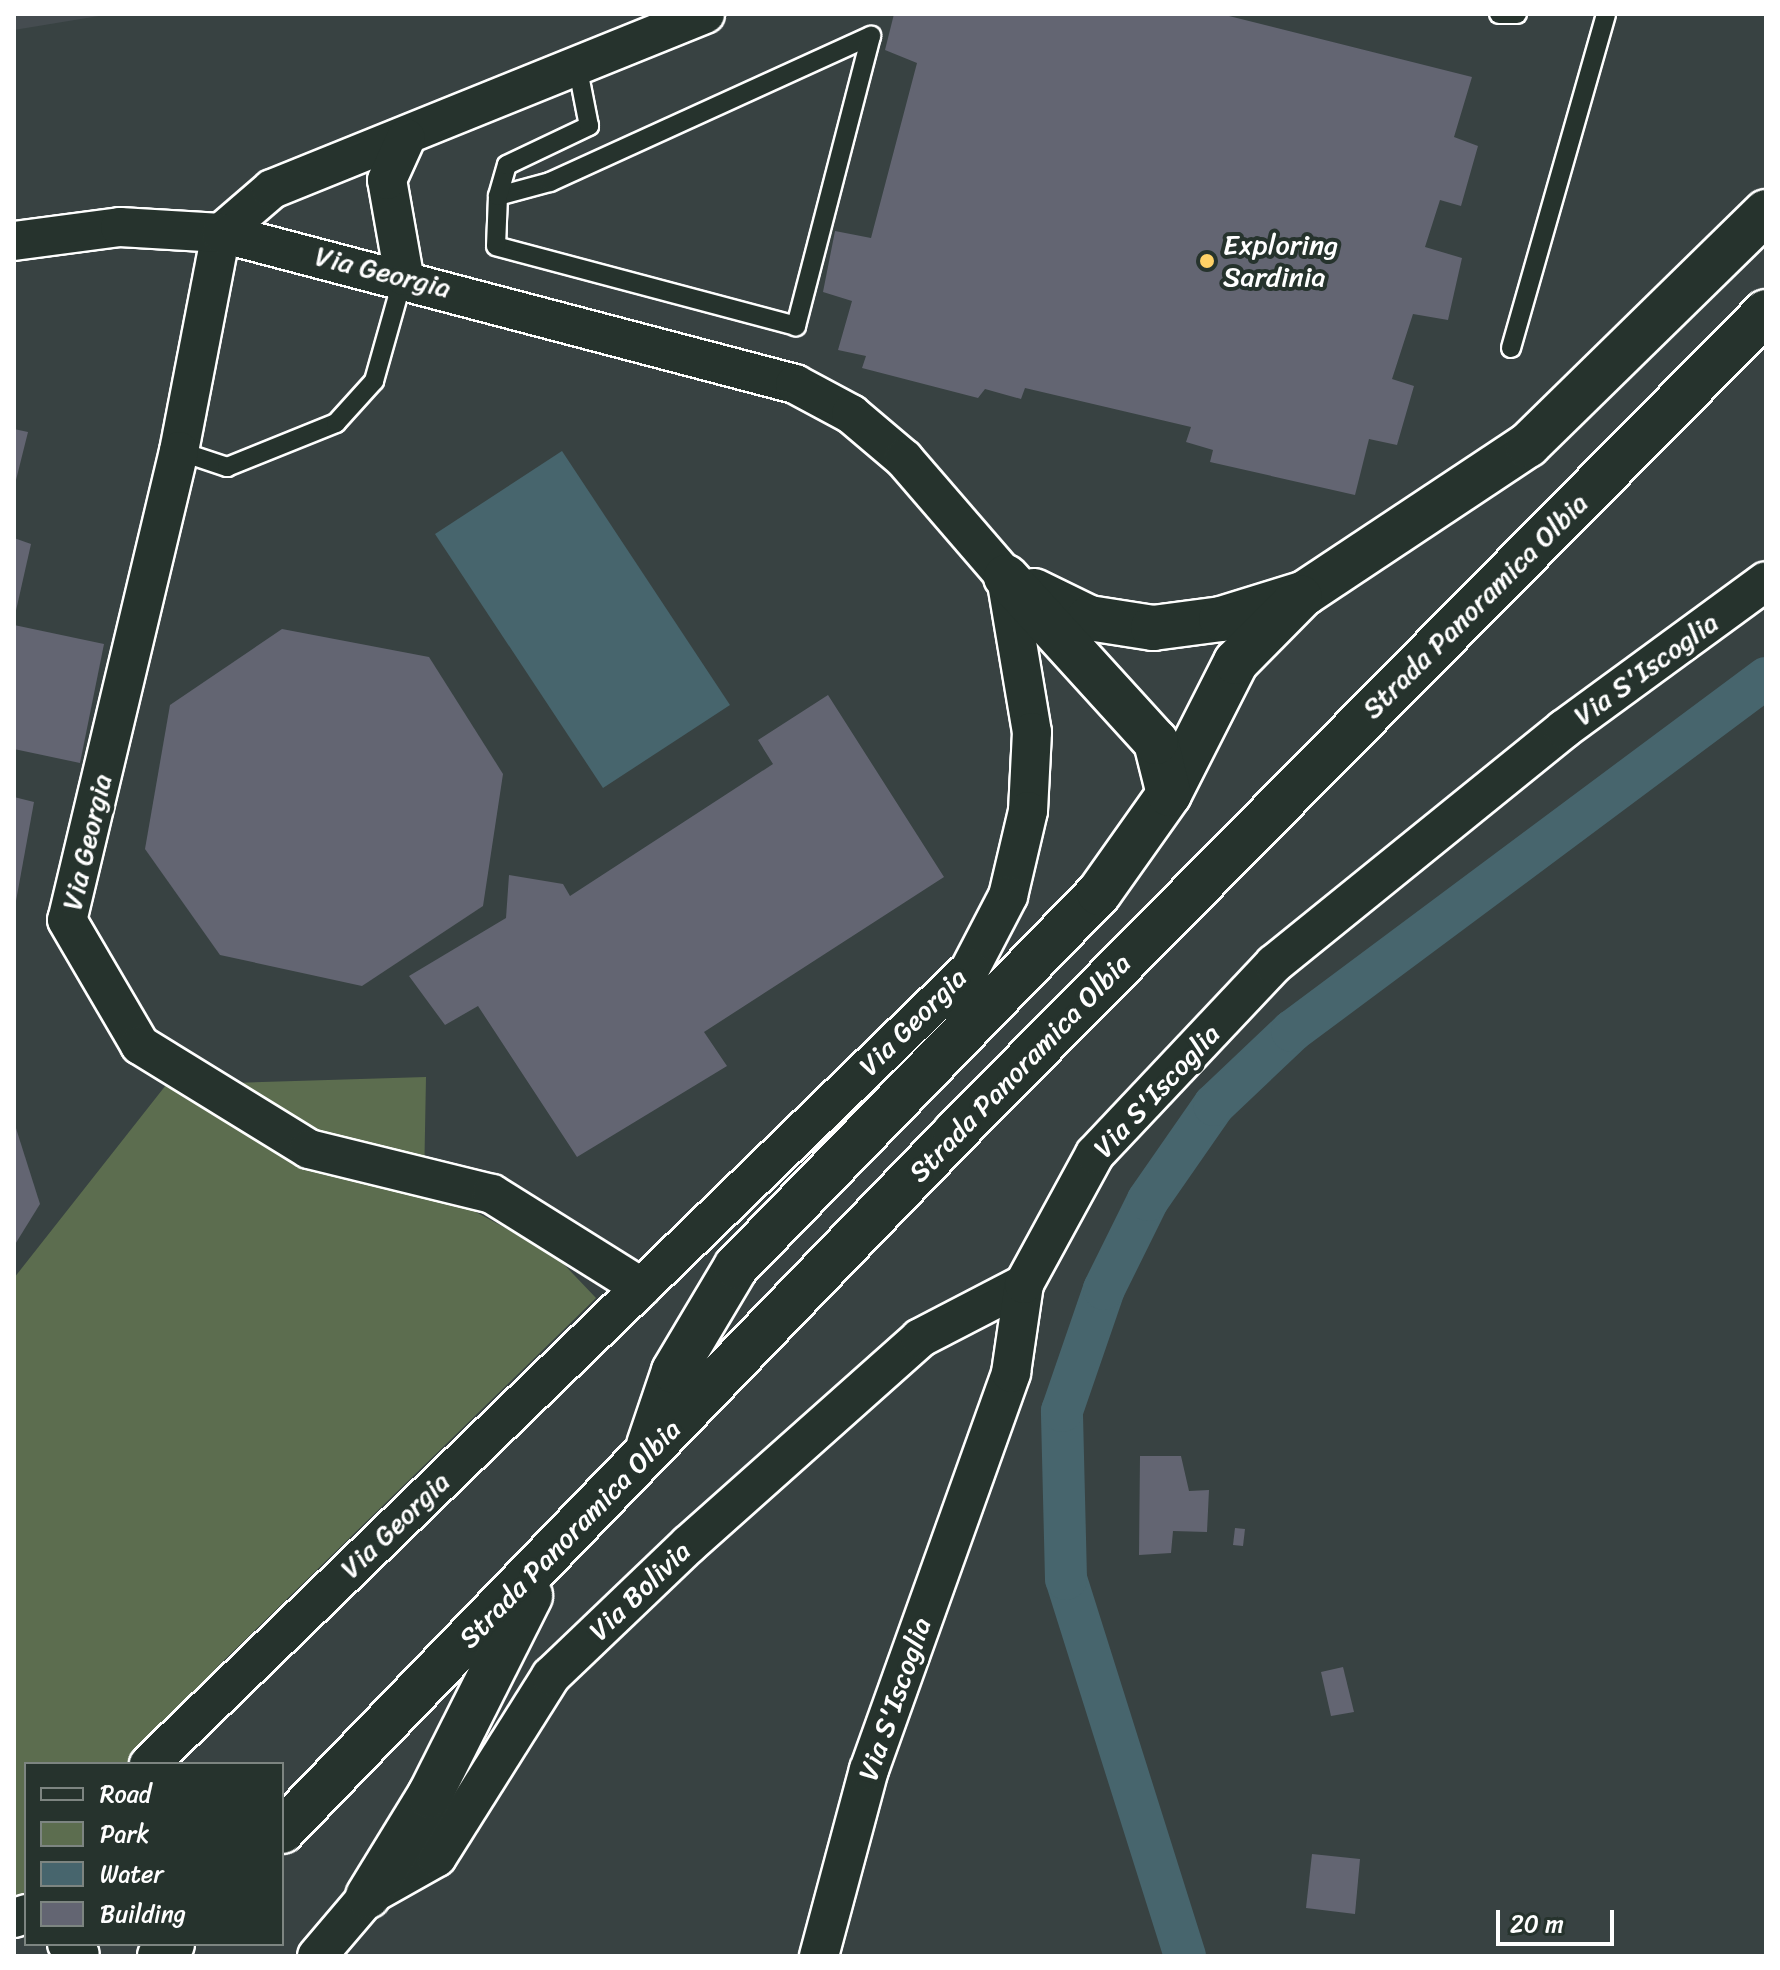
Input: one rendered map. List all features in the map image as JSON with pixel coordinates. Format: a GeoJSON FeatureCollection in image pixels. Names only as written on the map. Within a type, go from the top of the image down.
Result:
{"type":"FeatureCollection","features":[{"type":"Feature","properties":{"kind":"highway"},"geometry":{"type":"LineString","coordinates":[[644,1459],[674,1371],[736,1267],[1099,893],[1169,794],[1236,662],[1305,593],[1528,445],[1766,212]]}},
{"type":"Feature","properties":{"kind":"highway","name":"Strada Panoramica Olbia"},"geometry":{"type":"LineString","coordinates":[[284,1829],[955,1133],[1766,312]]}},
{"type":"Feature","properties":{"kind":"highway"},"geometry":{"type":"LineString","coordinates":[[1006,577],[1089,618],[1153,628],[1221,619],[1305,593]]}},
{"type":"Feature","properties":{"kind":"highway"},"geometry":{"type":"LineString","coordinates":[[1006,577],[1156,742],[1169,794]]}},
{"type":"Feature","properties":{"kind":"highway"},"geometry":{"type":"LineString","coordinates":[[368,1896],[430,1795],[549,1557]]}},
{"type":"Feature","properties":{"kind":"street"},"geometry":{"type":"LineString","coordinates":[[14,241],[120,227],[221,233],[272,189],[578,70],[705,14]]}},
{"type":"Feature","properties":{"kind":"street"},"geometry":{"type":"LineString","coordinates":[[404,276],[387,180],[406,138]]}},
{"type":"Feature","properties":{"kind":"street","name":"Via Georgia"},"geometry":{"type":"LineString","coordinates":[[151,1762],[970,969],[1008,896],[1028,811],[1032,732],[1006,577],[904,459],[851,414],[795,384],[404,276],[221,233],[179,451],[67,920],[140,1045],[309,1149],[492,1194],[641,1287]]}},
{"type":"Feature","properties":{"kind":"street","name":"Via S'Iscoglia"},"geometry":{"type":"LineString","coordinates":[[819,1956],[869,1770],[1011,1373],[1024,1284],[1095,1154],[1274,964],[1564,729],[1766,581]]}},
{"type":"Feature","properties":{"kind":"street","name":"Via Bolivia"},"geometry":{"type":"LineString","coordinates":[[317,1956],[368,1896],[437,1857],[551,1676],[688,1545],[920,1338],[1024,1284]]}},
{"type":"Feature","properties":{"kind":"lane"},"geometry":{"type":"LineString","coordinates":[[1499,14],[1517,14]]}},
{"type":"Feature","properties":{"kind":"lane"},"geometry":{"type":"LineString","coordinates":[[1511,348],[1606,14]]}},
{"type":"Feature","properties":{"kind":"lane"},"geometry":{"type":"LineString","coordinates":[[498,196],[550,182],[871,36],[796,326],[496,246],[498,196],[507,165],[589,126],[578,70]]}},
{"type":"Feature","properties":{"kind":"lane"},"geometry":{"type":"LineString","coordinates":[[179,451],[227,467],[336,423],[374,381],[404,276]]}},
{"type":"Feature","properties":{"kind":"shaded area"},"geometry":{"type":"Polygon","coordinates":[[[14,14],[111,14],[14,30],[14,14]]]}},
{"type":"Feature","properties":{"kind":"green space"},"geometry":{"type":"Polygon","coordinates":[[[426,1077],[424,1184],[555,1255],[596,1298],[218,1666],[132,1762],[24,1762],[24,1901],[14,1904],[14,1278],[166,1085],[426,1077]]]}},
{"type":"Feature","properties":{"kind":"water"},"geometry":{"type":"Polygon","coordinates":[[[562,451],[730,705],[603,788],[435,534],[562,451]]]}},
{"type":"Feature","properties":{"kind":"building"},"geometry":{"type":"Polygon","coordinates":[[[894,14],[1221,14],[1472,77],[1454,137],[1478,146],[1461,206],[1440,200],[1425,247],[1462,258],[1448,320],[1413,314],[1392,379],[1414,386],[1397,445],[1369,439],[1355,495],[1210,462],[1213,450],[1186,442],[1191,427],[1025,388],[1021,399],[985,389],[978,398],[862,368],[866,356],[838,350],[852,301],[823,292],[835,231],[871,238],[917,63],[885,50],[894,14]]]}},
{"type":"Feature","properties":{"kind":"building"},"geometry":{"type":"Polygon","coordinates":[[[14,429],[28,432],[15,484],[14,484],[14,429]]]}},
{"type":"Feature","properties":{"kind":"building"},"geometry":{"type":"Polygon","coordinates":[[[14,538],[31,544],[15,615],[14,615],[14,538]]]}},
{"type":"Feature","properties":{"kind":"building"},"geometry":{"type":"Polygon","coordinates":[[[14,625],[104,644],[80,763],[14,749],[14,625]]]}},
{"type":"Feature","properties":{"kind":"building"},"geometry":{"type":"Polygon","coordinates":[[[282,629],[429,657],[503,774],[483,906],[362,986],[220,955],[145,849],[170,705],[282,629]]]}},
{"type":"Feature","properties":{"kind":"building"},"geometry":{"type":"Polygon","coordinates":[[[828,695],[944,877],[704,1032],[727,1066],[577,1157],[478,1006],[445,1025],[409,976],[506,918],[509,875],[563,884],[570,896],[773,764],[758,740],[828,695]]]}},
{"type":"Feature","properties":{"kind":"building"},"geometry":{"type":"Polygon","coordinates":[[[14,797],[34,802],[16,901],[14,900],[14,797]]]}},
{"type":"Feature","properties":{"kind":"building"},"geometry":{"type":"Polygon","coordinates":[[[14,1122],[40,1204],[14,1246],[14,1122]]]}},
{"type":"Feature","properties":{"kind":"building"},"geometry":{"type":"Polygon","coordinates":[[[1140,1456],[1181,1456],[1189,1491],[1209,1490],[1207,1532],[1173,1531],[1171,1553],[1139,1555],[1140,1456]]]}},
{"type":"Feature","properties":{"kind":"building"},"geometry":{"type":"Polygon","coordinates":[[[1235,1528],[1245,1529],[1243,1546],[1233,1545],[1235,1528]]]}},
{"type":"Feature","properties":{"kind":"building"},"geometry":{"type":"Polygon","coordinates":[[[1343,1667],[1354,1712],[1331,1716],[1321,1672],[1343,1667]]]}},
{"type":"Feature","properties":{"kind":"building"},"geometry":{"type":"Polygon","coordinates":[[[1312,1854],[1360,1859],[1355,1914],[1306,1908],[1312,1854]]]}},
{"type":"Feature","properties":{"kind":"waterway"},"geometry":{"type":"LineString","coordinates":[[1185,1956],[1066,1579],[1062,1411],[1104,1289],[1148,1200],[1214,1105],[1292,1031],[1766,678]]}},
{"type":"Feature","properties":{"kind":"place","name":"Exploring Sardinia"},"geometry":{"type":"Point","coordinates":[1207,261]}}]}
